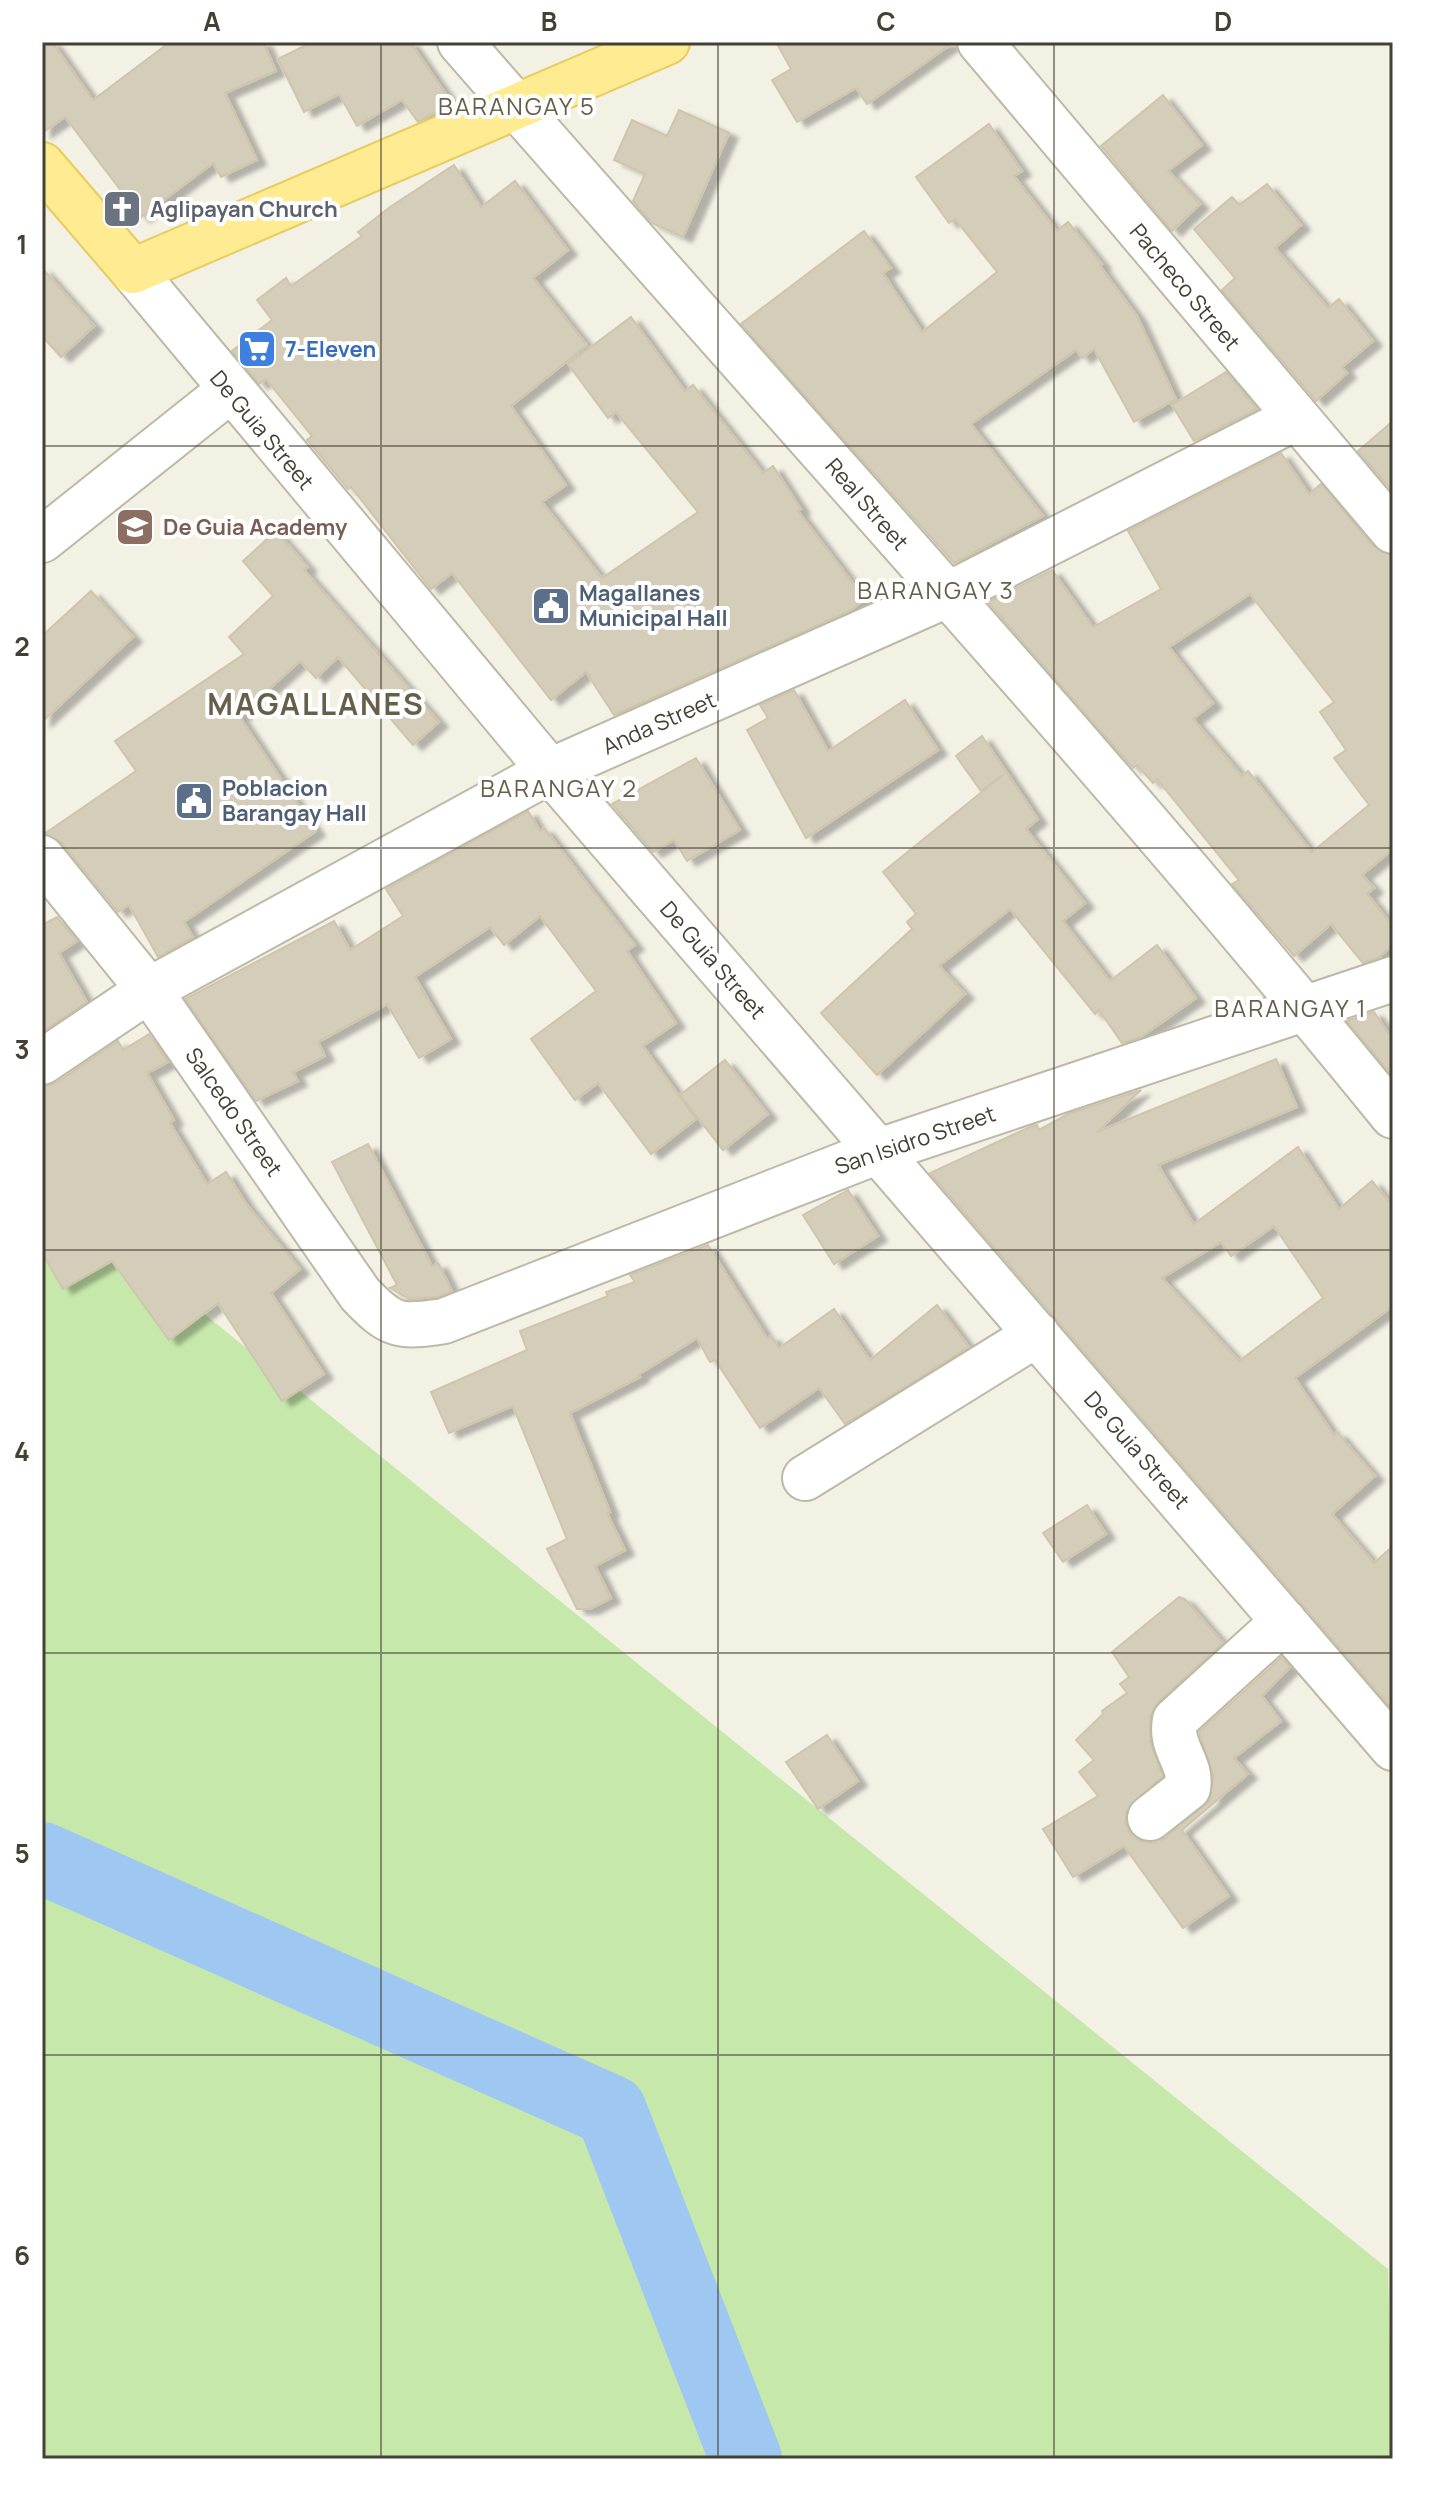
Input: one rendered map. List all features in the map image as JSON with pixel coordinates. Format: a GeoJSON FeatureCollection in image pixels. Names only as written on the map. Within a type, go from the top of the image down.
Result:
{"type":"FeatureCollection","features":[{"type":"Feature","properties":{"kind":"main road"},"geometry":{"type":"LineString","coordinates":[[133,271],[518,109],[667,42]]}},
{"type":"Feature","properties":{"kind":"main road","name":"De Guia Street"},"geometry":{"type":"LineString","coordinates":[[42,165],[133,271]]}},
{"type":"Feature","properties":{"kind":"street","name":"Real Street"},"geometry":{"type":"LineString","coordinates":[[460,42],[947,595],[1306,1010],[1393,1116]]}},
{"type":"Feature","properties":{"kind":"street","name":"Pacheco Street"},"geometry":{"type":"LineString","coordinates":[[980,42],[1393,531]]}},
{"type":"Feature","properties":{"kind":"street","name":"De Guia Street"},"geometry":{"type":"LineString","coordinates":[[133,271],[229,391],[550,771],[1393,1748]]}},
{"type":"Feature","properties":{"kind":"street"},"geometry":{"type":"LineString","coordinates":[[42,540],[229,391]]}},
{"type":"Feature","properties":{"kind":"street","name":"Anda Street"},"geometry":{"type":"LineString","coordinates":[[42,1062],[149,990],[550,771],[947,595],[1295,418]]}},
{"type":"Feature","properties":{"kind":"street","name":"Salcedo Street"},"geometry":{"type":"LineString","coordinates":[[42,858],[149,990],[360,1294],[384,1319],[397,1324],[410,1326],[444,1321]]}},
{"type":"Feature","properties":{"kind":"street","name":"San Isidro Street"},"geometry":{"type":"LineString","coordinates":[[444,1321],[879,1151],[1393,979]]}},
{"type":"Feature","properties":{"kind":"street"},"geometry":{"type":"LineString","coordinates":[[805,1478],[1037,1334]]}},
{"type":"Feature","properties":{"kind":"street"},"geometry":{"type":"LineString","coordinates":[[1150,1818],[1188,1788],[1188,1772],[1174,1745],[1175,1720],[1284,1621]]}},
{"type":"Feature","properties":{"kind":"green space"},"geometry":{"type":"Polygon","coordinates":[[[42,1183],[1388,2269],[1393,2459],[42,2459],[42,1183]]]}},
{"type":"Feature","properties":{"kind":"building"},"geometry":{"type":"Polygon","coordinates":[[[42,42],[52,42],[93,100],[170,42],[263,42],[276,71],[225,93],[257,160],[221,177],[213,163],[141,217],[65,117],[42,133],[42,42]]]}},
{"type":"Feature","properties":{"kind":"building"},"geometry":{"type":"Polygon","coordinates":[[[312,42],[410,42],[452,103],[418,122],[402,100],[357,126],[339,94],[304,112],[278,59],[312,42]]]}},
{"type":"Feature","properties":{"kind":"building"},"geometry":{"type":"Polygon","coordinates":[[[776,42],[954,42],[867,104],[856,88],[797,122],[772,80],[791,69],[776,42]]]}},
{"type":"Feature","properties":{"kind":"building"},"geometry":{"type":"Polygon","coordinates":[[[1163,95],[1202,145],[1168,171],[1200,204],[1172,231],[1101,146],[1163,95]]]}},
{"type":"Feature","properties":{"kind":"building"},"geometry":{"type":"Polygon","coordinates":[[[679,110],[729,133],[683,237],[652,223],[633,201],[645,174],[614,160],[632,120],[667,136],[679,110]]]}},
{"type":"Feature","properties":{"kind":"building"},"geometry":{"type":"Polygon","coordinates":[[[989,124],[1022,171],[1014,176],[1057,231],[1068,222],[1102,264],[1100,266],[1137,316],[1176,399],[1134,422],[1094,349],[1082,358],[1076,350],[971,424],[1043,516],[954,563],[741,324],[864,231],[891,268],[883,273],[922,332],[997,272],[955,219],[949,223],[916,177],[989,124]]]}},
{"type":"Feature","properties":{"kind":"building"},"geometry":{"type":"Polygon","coordinates":[[[454,165],[481,207],[515,181],[568,250],[533,278],[587,345],[511,406],[566,485],[542,502],[602,578],[698,512],[616,412],[608,418],[568,364],[631,317],[685,391],[693,385],[763,473],[773,466],[801,509],[798,511],[865,599],[850,611],[614,715],[586,672],[551,700],[452,573],[431,589],[351,487],[348,489],[307,440],[312,436],[266,379],[259,384],[232,351],[272,320],[257,300],[286,278],[291,286],[362,236],[358,232],[390,207],[454,165]]]}},
{"type":"Feature","properties":{"kind":"building"},"geometry":{"type":"Polygon","coordinates":[[[1267,184],[1301,225],[1275,248],[1328,308],[1339,299],[1373,341],[1342,367],[1347,373],[1316,401],[1222,290],[1235,278],[1194,229],[1232,197],[1239,205],[1267,184]]]}},
{"type":"Feature","properties":{"kind":"building"},"geometry":{"type":"Polygon","coordinates":[[[42,268],[94,326],[61,357],[42,336],[42,268]]]}},
{"type":"Feature","properties":{"kind":"building"},"geometry":{"type":"Polygon","coordinates":[[[1226,372],[1257,409],[1194,441],[1172,405],[1226,372]]]}},
{"type":"Feature","properties":{"kind":"building"},"geometry":{"type":"Polygon","coordinates":[[[1393,421],[1393,492],[1358,451],[1393,421]]]}},
{"type":"Feature","properties":{"kind":"building"},"geometry":{"type":"Polygon","coordinates":[[[1281,453],[1309,494],[1321,484],[1374,547],[1393,555],[1393,849],[1362,875],[1374,888],[1367,894],[1393,926],[1393,945],[1378,958],[1363,963],[1331,924],[1294,956],[1232,884],[1239,880],[1157,779],[1153,783],[1137,765],[1133,768],[988,602],[1052,570],[1093,627],[1161,589],[1128,531],[1281,453]],[[1250,594],[1169,647],[1213,703],[1193,719],[1242,776],[1248,771],[1312,852],[1369,805],[1334,758],[1346,750],[1320,712],[1334,702],[1250,594]]]}},
{"type":"Feature","properties":{"kind":"building","name":"Poblacion Barangay Hall"},"geometry":{"type":"Polygon","coordinates":[[[276,531],[308,567],[304,570],[439,722],[413,745],[338,657],[316,678],[300,661],[239,716],[316,831],[184,922],[193,937],[158,957],[129,905],[118,912],[61,842],[44,834],[136,771],[115,741],[244,654],[229,637],[273,596],[243,561],[276,531]]]}},
{"type":"Feature","properties":{"kind":"building"},"geometry":{"type":"Polygon","coordinates":[[[91,591],[133,637],[42,722],[42,636],[91,591]]]}},
{"type":"Feature","properties":{"kind":"building"},"geometry":{"type":"Polygon","coordinates":[[[794,690],[828,751],[905,700],[938,750],[806,838],[747,730],[768,718],[760,705],[794,690]]]}},
{"type":"Feature","properties":{"kind":"building"},"geometry":{"type":"Polygon","coordinates":[[[982,736],[1038,819],[1026,829],[1085,903],[1063,921],[1110,981],[1157,945],[1196,998],[1141,1037],[1122,1043],[1099,1010],[1095,1014],[1010,909],[939,966],[965,994],[877,1075],[821,1013],[912,929],[907,922],[916,914],[883,872],[1004,774],[981,791],[956,756],[982,736]]]}},
{"type":"Feature","properties":{"kind":"building"},"geometry":{"type":"Polygon","coordinates":[[[696,758],[740,830],[687,861],[674,840],[653,852],[612,804],[696,758]]]}},
{"type":"Feature","properties":{"kind":"building"},"geometry":{"type":"Polygon","coordinates":[[[528,811],[540,831],[544,828],[635,945],[627,951],[676,1023],[643,1046],[696,1119],[651,1154],[598,1083],[575,1100],[531,1039],[596,991],[540,916],[504,945],[490,927],[415,977],[451,1039],[419,1058],[387,1004],[318,1042],[325,1056],[293,1072],[298,1081],[256,1101],[185,999],[334,921],[350,950],[403,916],[386,889],[528,811]]]}},
{"type":"Feature","properties":{"kind":"building"},"geometry":{"type":"Polygon","coordinates":[[[57,917],[77,941],[59,953],[87,1002],[42,1032],[42,925],[57,917]]]}},
{"type":"Feature","properties":{"kind":"building"},"geometry":{"type":"Polygon","coordinates":[[[1374,1012],[1393,1040],[1393,1077],[1347,1021],[1374,1012]]]}},
{"type":"Feature","properties":{"kind":"building"},"geometry":{"type":"Polygon","coordinates":[[[149,1034],[168,1062],[147,1073],[174,1120],[170,1123],[207,1184],[226,1172],[247,1205],[300,1269],[271,1293],[324,1374],[282,1401],[218,1303],[169,1340],[112,1261],[63,1289],[42,1253],[42,1087],[56,1083],[118,1041],[123,1050],[149,1034]]]}},
{"type":"Feature","properties":{"kind":"building"},"geometry":{"type":"Polygon","coordinates":[[[1276,1059],[1297,1107],[1158,1165],[1194,1224],[1298,1147],[1339,1209],[1372,1181],[1393,1206],[1393,1306],[1295,1378],[1334,1435],[1337,1432],[1375,1476],[1332,1514],[1374,1563],[1393,1546],[1393,1710],[930,1173],[1032,1126],[1037,1125],[1039,1130],[1068,1114],[1141,1090],[1097,1132],[1276,1059]],[[1274,1226],[1231,1256],[1221,1242],[1162,1278],[1239,1361],[1323,1298],[1274,1226]]]}},
{"type":"Feature","properties":{"kind":"building"},"geometry":{"type":"Polygon","coordinates":[[[725,1060],[768,1114],[723,1150],[680,1095],[725,1060]]]}},
{"type":"Feature","properties":{"kind":"building"},"geometry":{"type":"Polygon","coordinates":[[[368,1144],[432,1266],[438,1263],[452,1291],[438,1297],[409,1299],[390,1288],[397,1285],[332,1162],[368,1144]]]}},
{"type":"Feature","properties":{"kind":"building"},"geometry":{"type":"Polygon","coordinates":[[[848,1190],[878,1236],[834,1264],[803,1215],[848,1190]]]}},
{"type":"Feature","properties":{"kind":"building"},"geometry":{"type":"Polygon","coordinates":[[[708,1245],[767,1338],[771,1336],[779,1348],[834,1309],[870,1360],[937,1305],[969,1347],[845,1424],[819,1388],[760,1428],[715,1360],[710,1362],[697,1338],[638,1375],[640,1377],[570,1413],[610,1512],[607,1513],[625,1550],[595,1566],[611,1598],[590,1609],[577,1609],[547,1549],[567,1539],[513,1406],[449,1433],[431,1392],[527,1350],[520,1331],[608,1296],[606,1292],[635,1282],[630,1275],[708,1245]]]}},
{"type":"Feature","properties":{"kind":"building"},"geometry":{"type":"Polygon","coordinates":[[[1087,1505],[1106,1534],[1063,1562],[1043,1533],[1087,1505]]]}},
{"type":"Feature","properties":{"kind":"building"},"geometry":{"type":"Polygon","coordinates":[[[1179,1597],[1185,1599],[1223,1643],[1158,1702],[1150,1717],[1150,1742],[1163,1776],[1127,1810],[1125,1822],[1130,1833],[1140,1841],[1153,1843],[1165,1838],[1210,1800],[1213,1775],[1199,1732],[1282,1657],[1290,1667],[1262,1696],[1281,1721],[1234,1758],[1248,1774],[1182,1830],[1229,1896],[1183,1928],[1124,1846],[1073,1877],[1043,1829],[1098,1796],[1079,1772],[1094,1760],[1076,1740],[1103,1714],[1102,1711],[1127,1693],[1120,1684],[1129,1677],[1112,1652],[1179,1597]]]}},
{"type":"Feature","properties":{"kind":"building"},"geometry":{"type":"Polygon","coordinates":[[[827,1735],[858,1781],[818,1809],[786,1762],[827,1735]]]}},
{"type":"Feature","properties":{"kind":"waterway"},"geometry":{"type":"LineString","coordinates":[[42,1858],[611,2111],[746,2459]]}},
{"type":"Feature","properties":{"kind":"place","name":"Aglipayan Church"},"geometry":{"type":"Point","coordinates":[122,209]}},
{"type":"Feature","properties":{"kind":"place","name":"7-Eleven"},"geometry":{"type":"Point","coordinates":[257,349]}},
{"type":"Feature","properties":{"kind":"place","name":"De Guia Academy"},"geometry":{"type":"Point","coordinates":[135,527]}},
{"type":"Feature","properties":{"kind":"place","name":"Magallanes Municipal Hall"},"geometry":{"type":"Point","coordinates":[551,606]}},
{"type":"Feature","properties":{"kind":"place","name":"Poblacion Barangay Hall"},"geometry":{"type":"Point","coordinates":[194,801]}},
{"type":"Feature","properties":{"kind":"district","name":"BARANGAY 5"},"geometry":{"type":"Point","coordinates":[517,107]}},
{"type":"Feature","properties":{"kind":"district","name":"BARANGAY 3"},"geometry":{"type":"Point","coordinates":[936,591]}},
{"type":"Feature","properties":{"kind":"district","name":"MAGALLANES"},"geometry":{"type":"Point","coordinates":[316,705]}},
{"type":"Feature","properties":{"kind":"district","name":"BARANGAY 2"},"geometry":{"type":"Point","coordinates":[559,789]}},
{"type":"Feature","properties":{"kind":"district","name":"BARANGAY 1"},"geometry":{"type":"Point","coordinates":[1291,1009]}}]}
